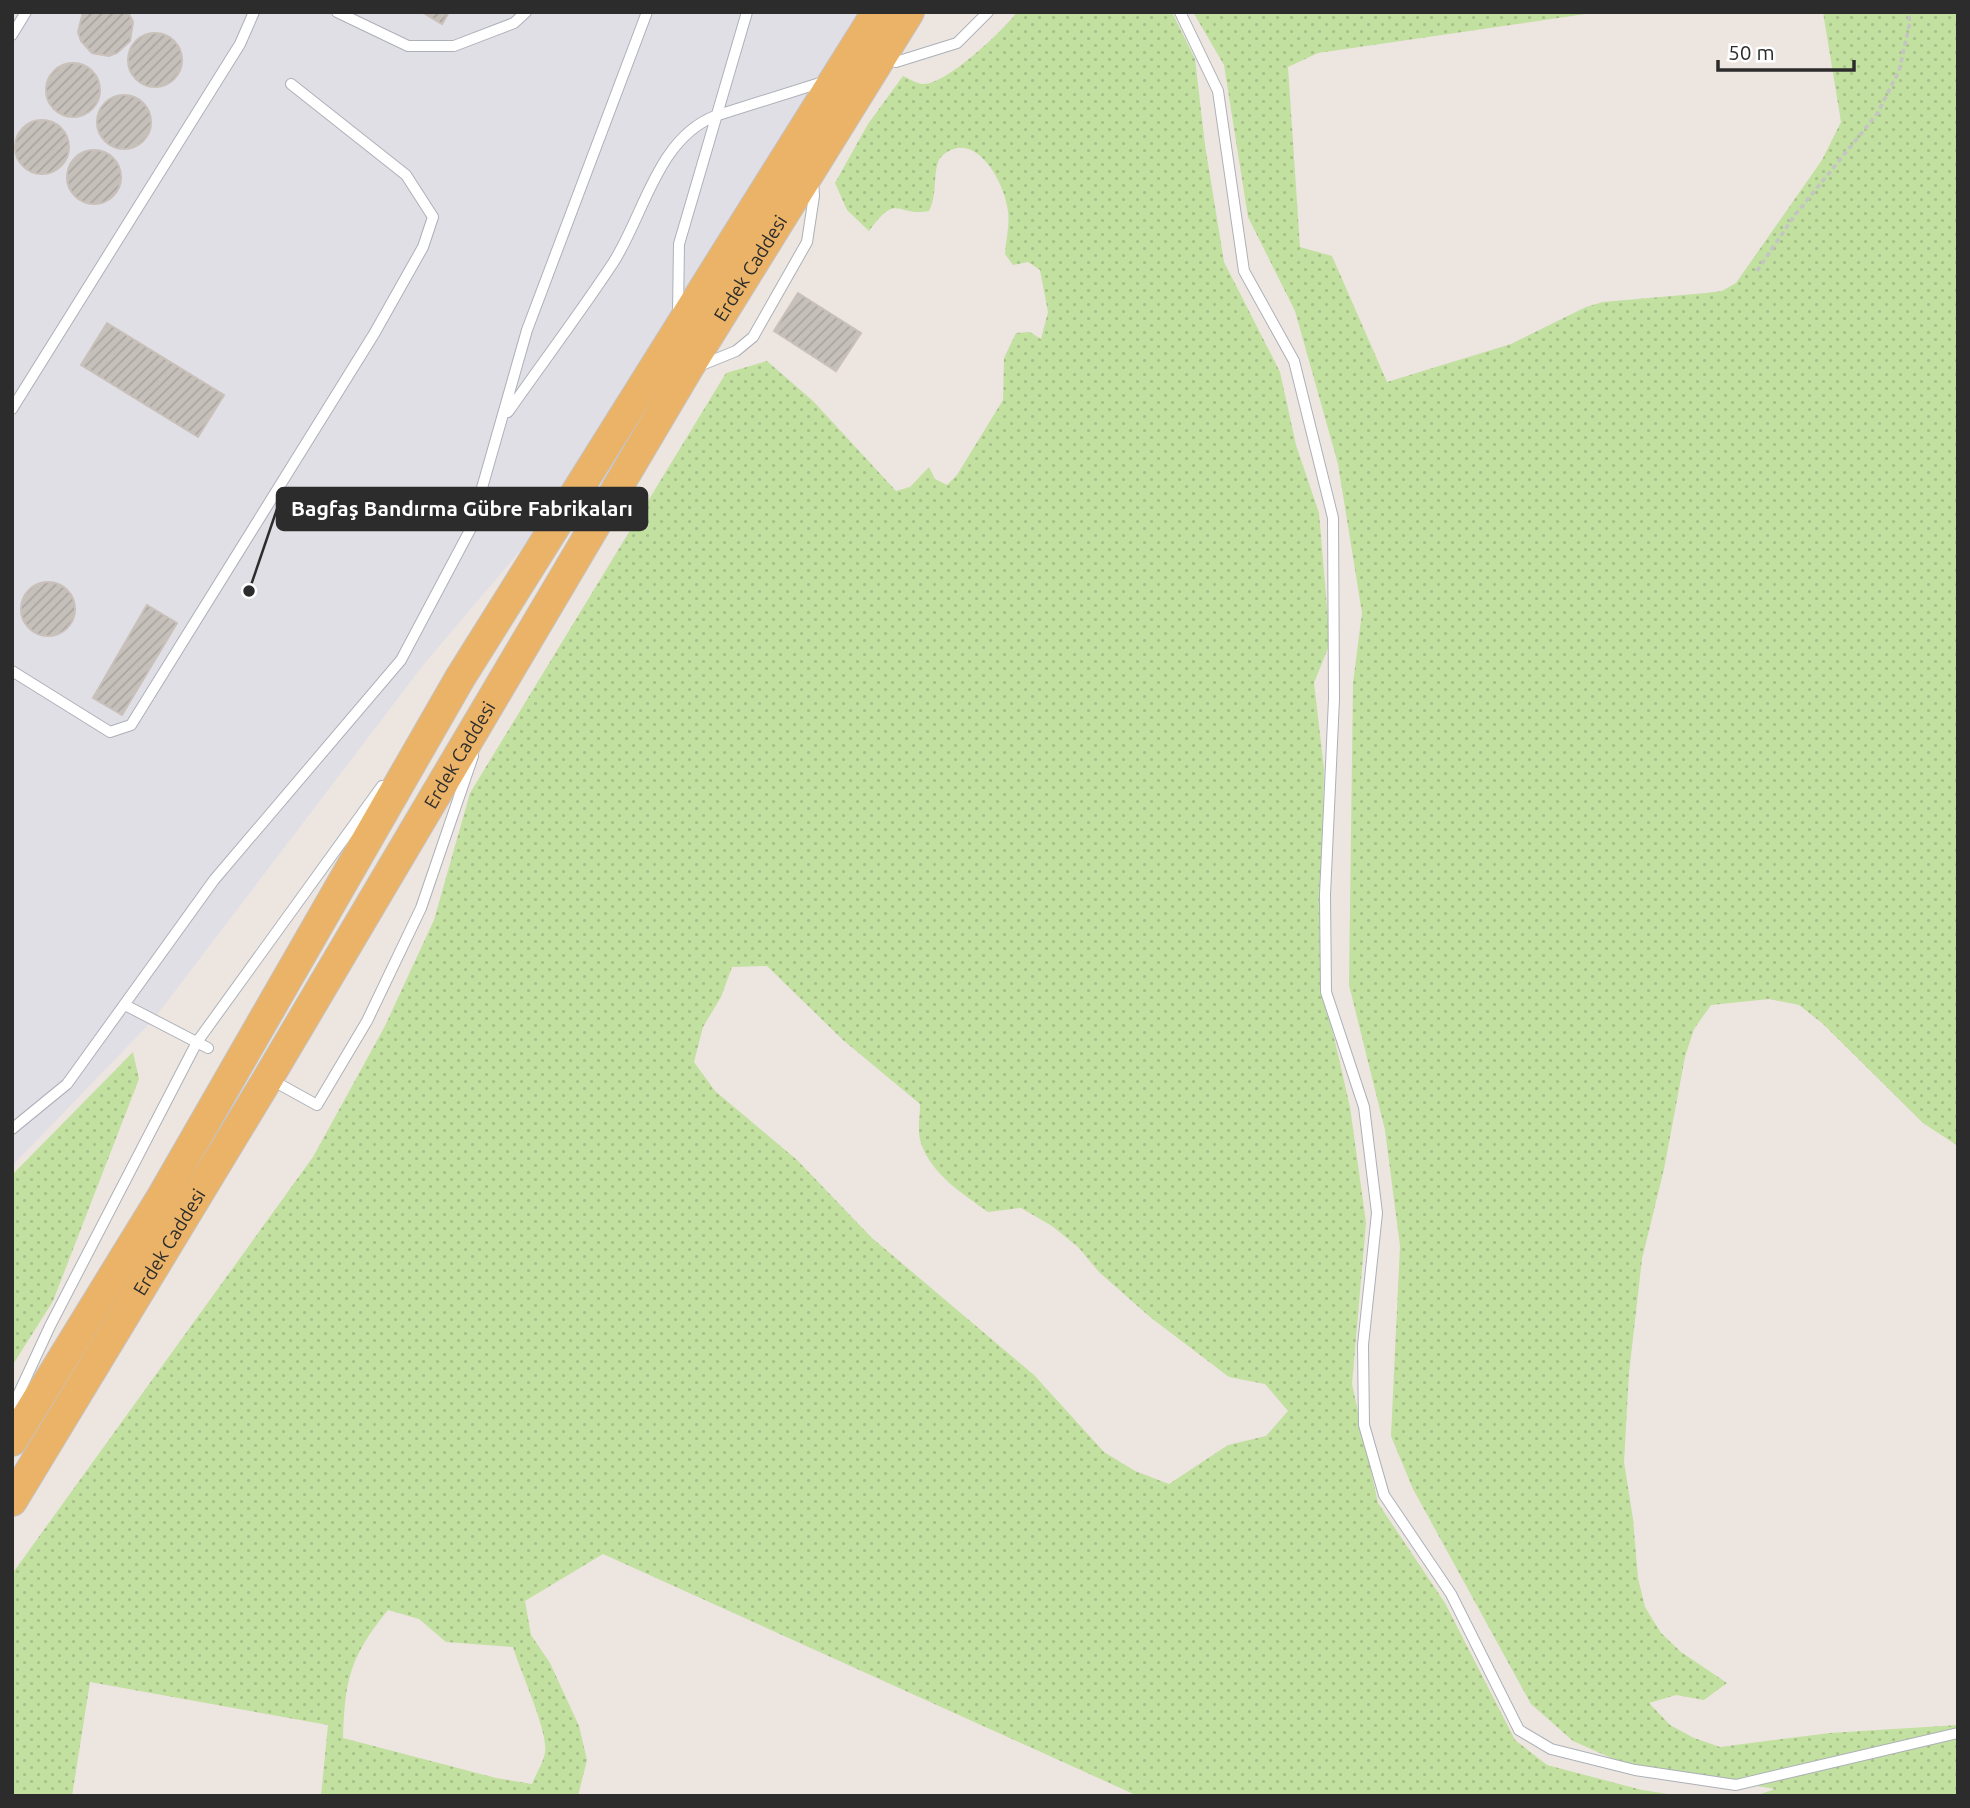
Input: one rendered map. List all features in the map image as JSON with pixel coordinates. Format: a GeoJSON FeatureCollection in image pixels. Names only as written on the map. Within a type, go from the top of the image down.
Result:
{"type":"FeatureCollection","features":[{"type":"Feature","properties":{"kind":"main road","name":"Erdek Caddesi"},"geometry":{"type":"LineString","coordinates":[[12,1441],[163,1195],[460,678],[877,12]]}},
{"type":"Feature","properties":{"kind":"main road","name":"Erdek Caddesi"},"geometry":{"type":"LineString","coordinates":[[12,1501],[264,1085],[687,370],[909,12]]}},
{"type":"Feature","properties":{"kind":"lane"},"geometry":{"type":"LineString","coordinates":[[12,35],[26,12]]}},
{"type":"Feature","properties":{"kind":"lane"},"geometry":{"type":"LineString","coordinates":[[12,409],[240,44],[254,12]]}},
{"type":"Feature","properties":{"kind":"lane"},"geometry":{"type":"LineString","coordinates":[[337,12],[408,46],[454,46],[514,23],[526,12]]}},
{"type":"Feature","properties":{"kind":"lane"},"geometry":{"type":"LineString","coordinates":[[12,1129],[67,1084],[214,880],[401,660],[470,530],[527,330],[647,12]]}},
{"type":"Feature","properties":{"kind":"lane"},"geometry":{"type":"LineString","coordinates":[[687,370],[677,305],[679,244],[747,12]]}},
{"type":"Feature","properties":{"kind":"lane"},"geometry":{"type":"LineString","coordinates":[[896,62],[957,43],[988,12]]}},
{"type":"Feature","properties":{"kind":"lane"},"geometry":{"type":"LineString","coordinates":[[1180,12],[1217,91],[1244,271],[1294,361],[1333,518],[1334,699],[1325,895],[1326,992],[1364,1107],[1377,1213],[1363,1345],[1364,1425],[1384,1495],[1451,1594],[1519,1730],[1551,1749],[1635,1770],[1736,1785],[1958,1732]]}},
{"type":"Feature","properties":{"kind":"lane"},"geometry":{"type":"LineString","coordinates":[[504,417],[615,260],[664,163],[685,135],[700,122],[715,116],[823,82]]}},
{"type":"Feature","properties":{"kind":"lane"},"geometry":{"type":"LineString","coordinates":[[12,671],[110,732],[131,724],[374,334],[423,247],[433,217],[407,175],[291,84]]}},
{"type":"Feature","properties":{"kind":"lane"},"geometry":{"type":"LineString","coordinates":[[12,1408],[50,1326],[197,1042],[460,678]]}},
{"type":"Feature","properties":{"kind":"lane"},"geometry":{"type":"LineString","coordinates":[[279,1084],[317,1105],[367,1021],[421,908],[496,690]]}},
{"type":"Feature","properties":{"kind":"lane"},"geometry":{"type":"LineString","coordinates":[[125,1005],[208,1048]]}},
{"type":"Feature","properties":{"kind":"path"},"geometry":{"type":"LineString","coordinates":[[1757,271],[1795,215],[1877,114],[1899,71],[1910,22],[1908,12]]}},
{"type":"Feature","properties":{"kind":"shaded area"},"geometry":{"type":"Polygon","coordinates":[[[12,12],[860,12],[548,518],[424,664],[153,1020],[12,1166],[12,12]]]}},
{"type":"Feature","properties":{"kind":"green space"},"geometry":{"type":"Polygon","coordinates":[[[1017,12],[1172,12],[1195,59],[1205,145],[1224,262],[1280,372],[1296,445],[1319,513],[1330,643],[1314,683],[1324,769],[1320,976],[1350,1107],[1366,1223],[1352,1384],[1378,1503],[1445,1603],[1515,1740],[1547,1765],[1642,1790],[1681,1796],[1138,1796],[603,1554],[525,1601],[531,1635],[550,1663],[579,1726],[587,1760],[578,1796],[321,1796],[328,1725],[90,1682],[72,1796],[12,1796],[12,1574],[313,1157],[385,1026],[434,920],[470,793],[726,373],[767,361],[813,401],[896,491],[910,487],[929,467],[935,479],[947,485],[957,475],[1003,400],[1004,358],[1016,333],[1030,332],[1041,339],[1048,312],[1040,270],[1028,262],[1013,265],[1005,254],[1009,222],[1006,200],[995,174],[977,154],[967,149],[955,149],[943,155],[937,165],[934,196],[929,211],[892,209],[869,231],[847,210],[835,183],[868,124],[903,76],[923,84],[945,76],[973,56],[1017,12]],[[767,966],[732,967],[721,997],[703,1027],[694,1062],[715,1091],[797,1160],[872,1238],[1034,1375],[1104,1452],[1135,1471],[1169,1484],[1228,1445],[1266,1436],[1288,1411],[1265,1384],[1229,1377],[1150,1317],[1099,1272],[1078,1247],[1052,1226],[1021,1208],[988,1212],[958,1190],[932,1164],[921,1143],[920,1104],[843,1040],[767,966]],[[388,1610],[365,1641],[352,1669],[343,1738],[496,1778],[532,1784],[544,1757],[545,1744],[543,1731],[513,1647],[446,1642],[419,1619],[388,1610]]]}},
{"type":"Feature","properties":{"kind":"green space"},"geometry":{"type":"Polygon","coordinates":[[[1193,12],[1599,12],[1318,53],[1288,67],[1300,247],[1332,256],[1387,382],[1511,344],[1586,307],[1603,302],[1722,291],[1736,283],[1822,160],[1841,122],[1823,12],[1958,12],[1958,1146],[1923,1123],[1822,1023],[1799,1005],[1769,999],[1711,1005],[1694,1029],[1685,1057],[1664,1169],[1642,1259],[1629,1373],[1624,1462],[1633,1519],[1638,1578],[1645,1607],[1661,1633],[1681,1652],[1727,1683],[1704,1700],[1676,1695],[1649,1703],[1670,1725],[1694,1738],[1720,1747],[1830,1733],[1958,1725],[1958,1796],[1755,1796],[1775,1789],[1627,1765],[1573,1741],[1531,1704],[1413,1489],[1391,1436],[1400,1246],[1385,1130],[1349,985],[1353,683],[1362,613],[1338,464],[1295,311],[1248,217],[1224,65],[1193,12]]]}},
{"type":"Feature","properties":{"kind":"green space"},"geometry":{"type":"Polygon","coordinates":[[[133,1052],[139,1079],[53,1301],[12,1366],[12,1175],[133,1052]]]}},
{"type":"Feature","properties":{"kind":"building"},"geometry":{"type":"Polygon","coordinates":[[[83,12],[128,12],[133,22],[130,41],[117,53],[109,56],[92,53],[81,41],[78,32],[83,12]]]}},
{"type":"Feature","properties":{"kind":"building"},"geometry":{"type":"Polygon","coordinates":[[[422,12],[449,12],[442,24],[422,12]]]}},
{"type":"Feature","properties":{"kind":"building"},"geometry":{"type":"Polygon","coordinates":[[[160,33],[170,37],[178,45],[182,60],[178,75],[170,83],[150,87],[140,83],[132,75],[128,55],[132,45],[140,37],[160,33]]]}},
{"type":"Feature","properties":{"kind":"building"},"geometry":{"type":"Polygon","coordinates":[[[78,63],[88,67],[96,75],[100,90],[96,105],[88,113],[68,117],[58,113],[50,105],[46,85],[50,75],[58,67],[78,63]]]}},
{"type":"Feature","properties":{"kind":"building"},"geometry":{"type":"Polygon","coordinates":[[[129,95],[139,99],[147,107],[151,122],[147,137],[139,145],[119,149],[109,145],[101,137],[97,117],[101,107],[109,99],[129,95]]]}},
{"type":"Feature","properties":{"kind":"building"},"geometry":{"type":"Polygon","coordinates":[[[47,120],[57,124],[65,132],[69,147],[65,162],[57,170],[37,174],[27,170],[19,162],[15,142],[19,132],[27,124],[47,120]]]}},
{"type":"Feature","properties":{"kind":"building"},"geometry":{"type":"Polygon","coordinates":[[[99,150],[109,154],[117,162],[121,177],[117,192],[109,200],[89,204],[79,200],[71,192],[67,172],[71,162],[79,154],[99,150]]]}},
{"type":"Feature","properties":{"kind":"building"},"geometry":{"type":"Polygon","coordinates":[[[798,293],[861,333],[836,371],[774,331],[798,293]]]}},
{"type":"Feature","properties":{"kind":"building"},"geometry":{"type":"Polygon","coordinates":[[[107,323],[224,395],[198,437],[81,365],[107,323]]]}},
{"type":"Feature","properties":{"kind":"building"},"geometry":{"type":"Polygon","coordinates":[[[53,582],[63,586],[71,594],[75,609],[71,624],[63,632],[43,636],[33,632],[25,624],[21,604],[25,594],[33,586],[53,582]]]}},
{"type":"Feature","properties":{"kind":"building"},"geometry":{"type":"Polygon","coordinates":[[[147,605],[177,623],[122,715],[93,698],[147,605]]]}},
{"type":"Feature","properties":{"kind":"place","name":"Bagfaş Bandırma Gübre Fabrikaları"},"geometry":{"type":"Point","coordinates":[249,591]}}]}
